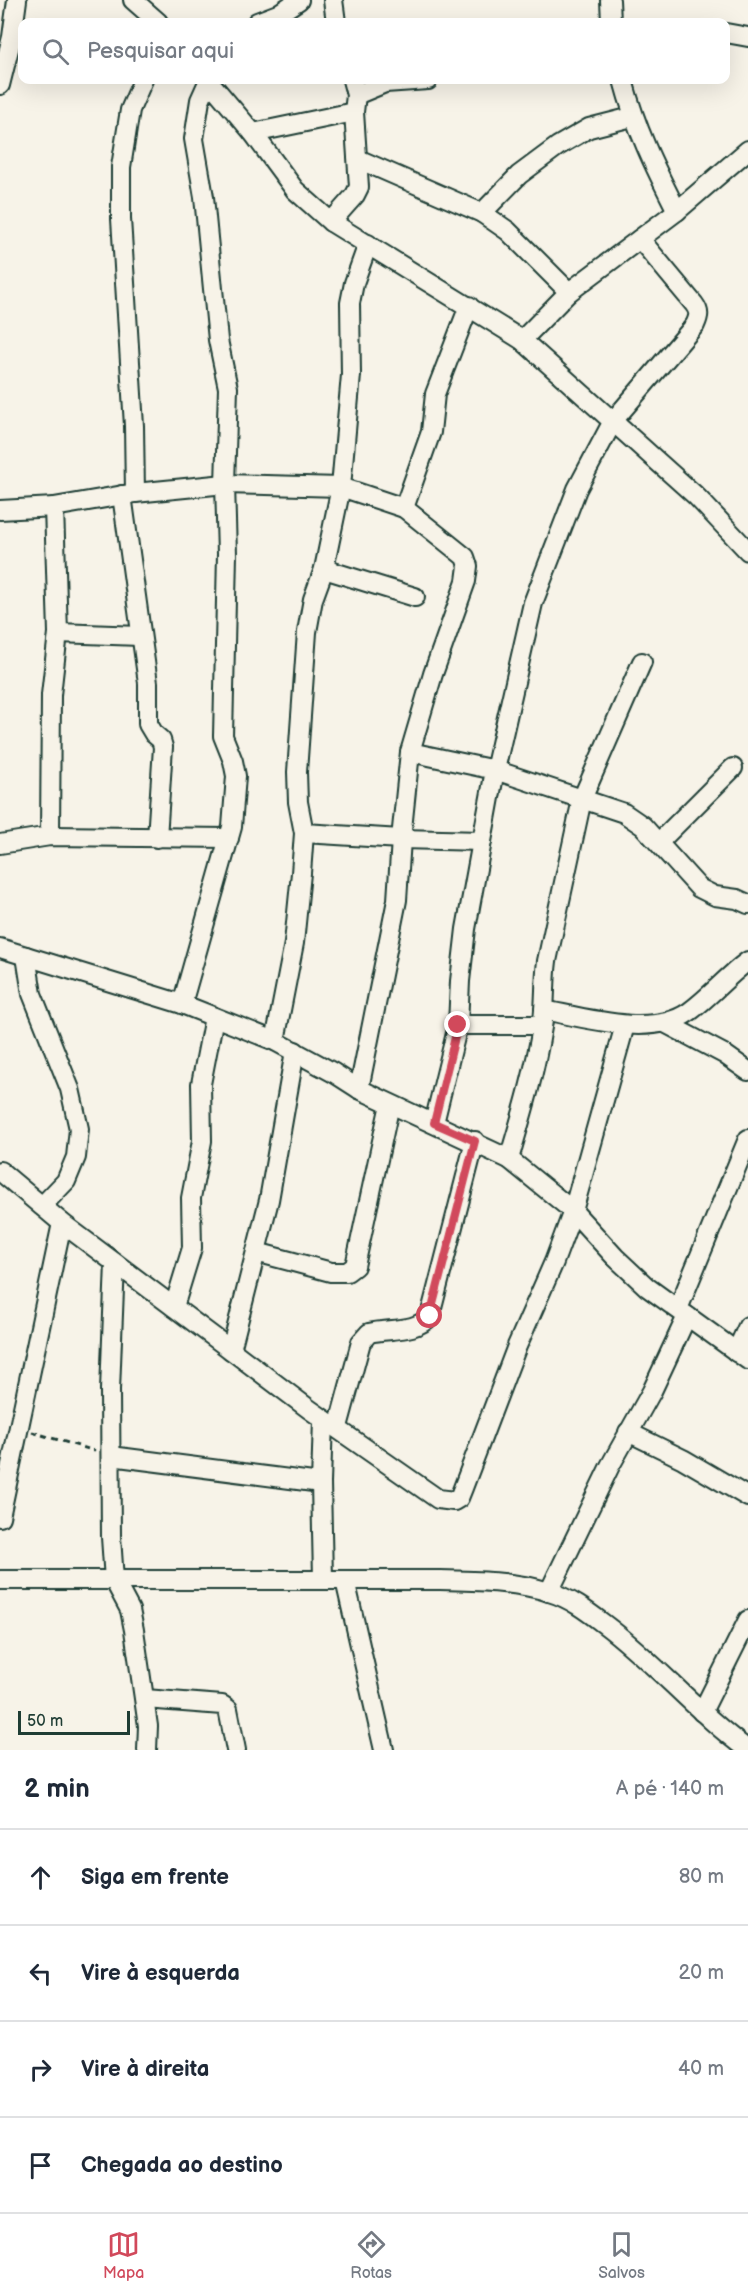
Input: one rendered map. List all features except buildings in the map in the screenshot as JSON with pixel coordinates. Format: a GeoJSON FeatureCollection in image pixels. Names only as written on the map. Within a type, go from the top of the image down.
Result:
{"type":"FeatureCollection","features":[{"type":"Feature","properties":{"kind":"street"},"geometry":{"type":"LineString","coordinates":[[0,85],[12,37],[17,0]]}},
{"type":"Feature","properties":{"kind":"street"},"geometry":{"type":"LineString","coordinates":[[133,0],[153,18]]}},
{"type":"Feature","properties":{"kind":"street"},"geometry":{"type":"LineString","coordinates":[[268,18],[299,0]]}},
{"type":"Feature","properties":{"kind":"street"},"geometry":{"type":"LineString","coordinates":[[333,0],[335,18]]}},
{"type":"Feature","properties":{"kind":"street"},"geometry":{"type":"LineString","coordinates":[[610,0],[611,18]]}},
{"type":"Feature","properties":{"kind":"street"},"geometry":{"type":"LineString","coordinates":[[730,34],[748,37]]}},
{"type":"Feature","properties":{"kind":"street"},"geometry":{"type":"LineString","coordinates":[[141,84],[130,110],[121,167],[121,219],[134,426],[128,494],[140,636],[148,683],[148,724],[161,740],[163,747],[157,838]]}},
{"type":"Feature","properties":{"kind":"street"},"geometry":{"type":"LineString","coordinates":[[182,1004],[229,838],[234,811],[236,776],[223,736],[228,388],[218,340],[204,197],[194,139],[200,100],[206,84]]}},
{"type":"Feature","properties":{"kind":"street"},"geometry":{"type":"LineString","coordinates":[[211,84],[254,133],[295,190],[331,222],[522,340],[696,496],[748,551]]}},
{"type":"Feature","properties":{"kind":"street"},"geometry":{"type":"LineString","coordinates":[[254,133],[354,96],[376,84]]}},
{"type":"Feature","properties":{"kind":"street"},"geometry":{"type":"LineString","coordinates":[[623,84],[632,117],[677,211]]}},
{"type":"Feature","properties":{"kind":"street"},"geometry":{"type":"LineString","coordinates":[[331,222],[355,195],[359,187],[354,96]]}},
{"type":"Feature","properties":{"kind":"street"},"geometry":{"type":"LineString","coordinates":[[482,213],[519,175],[558,146],[589,128],[632,117]]}},
{"type":"Feature","properties":{"kind":"street"},"geometry":{"type":"LineString","coordinates":[[522,340],[569,292],[677,211],[748,150]]}},
{"type":"Feature","properties":{"kind":"street"},"geometry":{"type":"LineString","coordinates":[[358,159],[482,213],[508,231],[569,292]]}},
{"type":"Feature","properties":{"kind":"street"},"geometry":{"type":"LineString","coordinates":[[434,1123],[458,1025],[466,929],[495,770],[533,603],[577,489],[614,421],[695,325],[699,316],[699,310],[640,239]]}},
{"type":"Feature","properties":{"kind":"street"},"geometry":{"type":"LineString","coordinates":[[275,1041],[294,944],[304,833],[298,802],[297,772],[307,632],[313,599],[324,569],[341,487],[351,375],[350,303],[354,283],[368,244]]}},
{"type":"Feature","properties":{"kind":"street"},"geometry":{"type":"LineString","coordinates":[[404,508],[431,432],[435,394],[469,306]]}},
{"type":"Feature","properties":{"kind":"street"},"geometry":{"type":"LineString","coordinates":[[0,510],[54,507],[128,494],[225,484],[341,487],[404,508],[465,557],[468,566],[466,581],[432,674],[410,752],[400,839],[398,900],[359,1089]]}},
{"type":"Feature","properties":{"kind":"street"},"geometry":{"type":"LineString","coordinates":[[50,836],[51,695],[58,633],[54,507]]}},
{"type":"Feature","properties":{"kind":"street"},"geometry":{"type":"LineString","coordinates":[[324,569],[415,597]]}},
{"type":"Feature","properties":{"kind":"street"},"geometry":{"type":"LineString","coordinates":[[58,633],[140,636]]}},
{"type":"Feature","properties":{"kind":"street"},"geometry":{"type":"LineString","coordinates":[[509,1159],[532,1078],[543,1018],[547,961],[582,799],[642,662]]}},
{"type":"Feature","properties":{"kind":"street"},"geometry":{"type":"LineString","coordinates":[[410,752],[495,770],[624,813],[643,826],[699,888],[715,896],[737,899],[748,904]]}},
{"type":"Feature","properties":{"kind":"street"},"geometry":{"type":"LineString","coordinates":[[659,842],[733,768]]}},
{"type":"Feature","properties":{"kind":"street"},"geometry":{"type":"LineString","coordinates":[[304,833],[482,841]]}},
{"type":"Feature","properties":{"kind":"street"},"geometry":{"type":"LineString","coordinates":[[0,844],[50,836],[229,838]]}},
{"type":"Feature","properties":{"kind":"street"},"geometry":{"type":"LineString","coordinates":[[0,948],[182,1004],[275,1041],[359,1089],[475,1141],[509,1159],[573,1211],[615,1257],[647,1287],[742,1356],[748,1326]]}},
{"type":"Feature","properties":{"kind":"street"},"geometry":{"type":"LineString","coordinates":[[26,956],[32,994],[70,1089],[79,1129],[76,1157],[66,1181],[42,1206]]}},
{"type":"Feature","properties":{"kind":"street"},"geometry":{"type":"LineString","coordinates":[[458,1025],[543,1018],[625,1025],[665,1023],[687,1014],[748,961]]}},
{"type":"Feature","properties":{"kind":"street"},"geometry":{"type":"LineString","coordinates":[[174,1307],[192,1248],[191,1198],[202,1141],[201,1084],[214,1017]]}},
{"type":"Feature","properties":{"kind":"street"},"geometry":{"type":"LineString","coordinates":[[665,1023],[724,1054],[748,1071]]}},
{"type":"Feature","properties":{"kind":"street"},"geometry":{"type":"LineString","coordinates":[[0,1171],[62,1223],[331,1423],[438,1499],[454,1502],[459,1498],[520,1338],[554,1262],[573,1211],[625,1025]]}},
{"type":"Feature","properties":{"kind":"street"},"geometry":{"type":"LineString","coordinates":[[231,1350],[269,1200],[295,1051]]}},
{"type":"Feature","properties":{"kind":"street"},"geometry":{"type":"LineString","coordinates":[[256,1252],[331,1272],[347,1272],[355,1266],[390,1104]]}},
{"type":"Feature","properties":{"kind":"street"},"geometry":{"type":"LineString","coordinates":[[549,1592],[628,1432],[652,1391],[748,1139]]}},
{"type":"Feature","properties":{"kind":"street"},"geometry":{"type":"LineString","coordinates":[[323,1579],[321,1483],[331,1423],[361,1342],[369,1333],[415,1327],[430,1316],[475,1141]]}},
{"type":"Feature","properties":{"kind":"street"},"geometry":{"type":"LineString","coordinates":[[0,1517],[2,1497],[19,1428],[62,1223]]}},
{"type":"Feature","properties":{"kind":"street"},"geometry":{"type":"LineString","coordinates":[[115,1263],[110,1390],[111,1537],[114,1580],[130,1610],[145,1699],[148,1726],[147,1750]]}},
{"type":"Feature","properties":{"kind":"street"},"geometry":{"type":"LineString","coordinates":[[628,1432],[683,1459],[748,1497]]}},
{"type":"Feature","properties":{"kind":"street"},"geometry":{"type":"LineString","coordinates":[[111,1456],[321,1483]]}},
{"type":"Feature","properties":{"kind":"street"},"geometry":{"type":"LineString","coordinates":[[0,1580],[477,1581],[549,1592],[578,1605],[623,1639],[720,1729],[748,1750]]}},
{"type":"Feature","properties":{"kind":"street"},"geometry":{"type":"LineString","coordinates":[[345,1580],[384,1750]]}},
{"type":"Feature","properties":{"kind":"street"},"geometry":{"type":"LineString","coordinates":[[702,1712],[748,1620]]}},
{"type":"Feature","properties":{"kind":"street"},"geometry":{"type":"LineString","coordinates":[[145,1699],[222,1705],[228,1709],[236,1750]]}},
{"type":"Feature","properties":{"kind":"path"},"geometry":{"type":"LineString","coordinates":[[19,1428],[111,1456]]}},
{"type":"Feature","properties":{"kind":"route"},"geometry":{"type":"LineString","coordinates":[[430,1316],[475,1141],[434,1123],[458,1025]]}}]}
